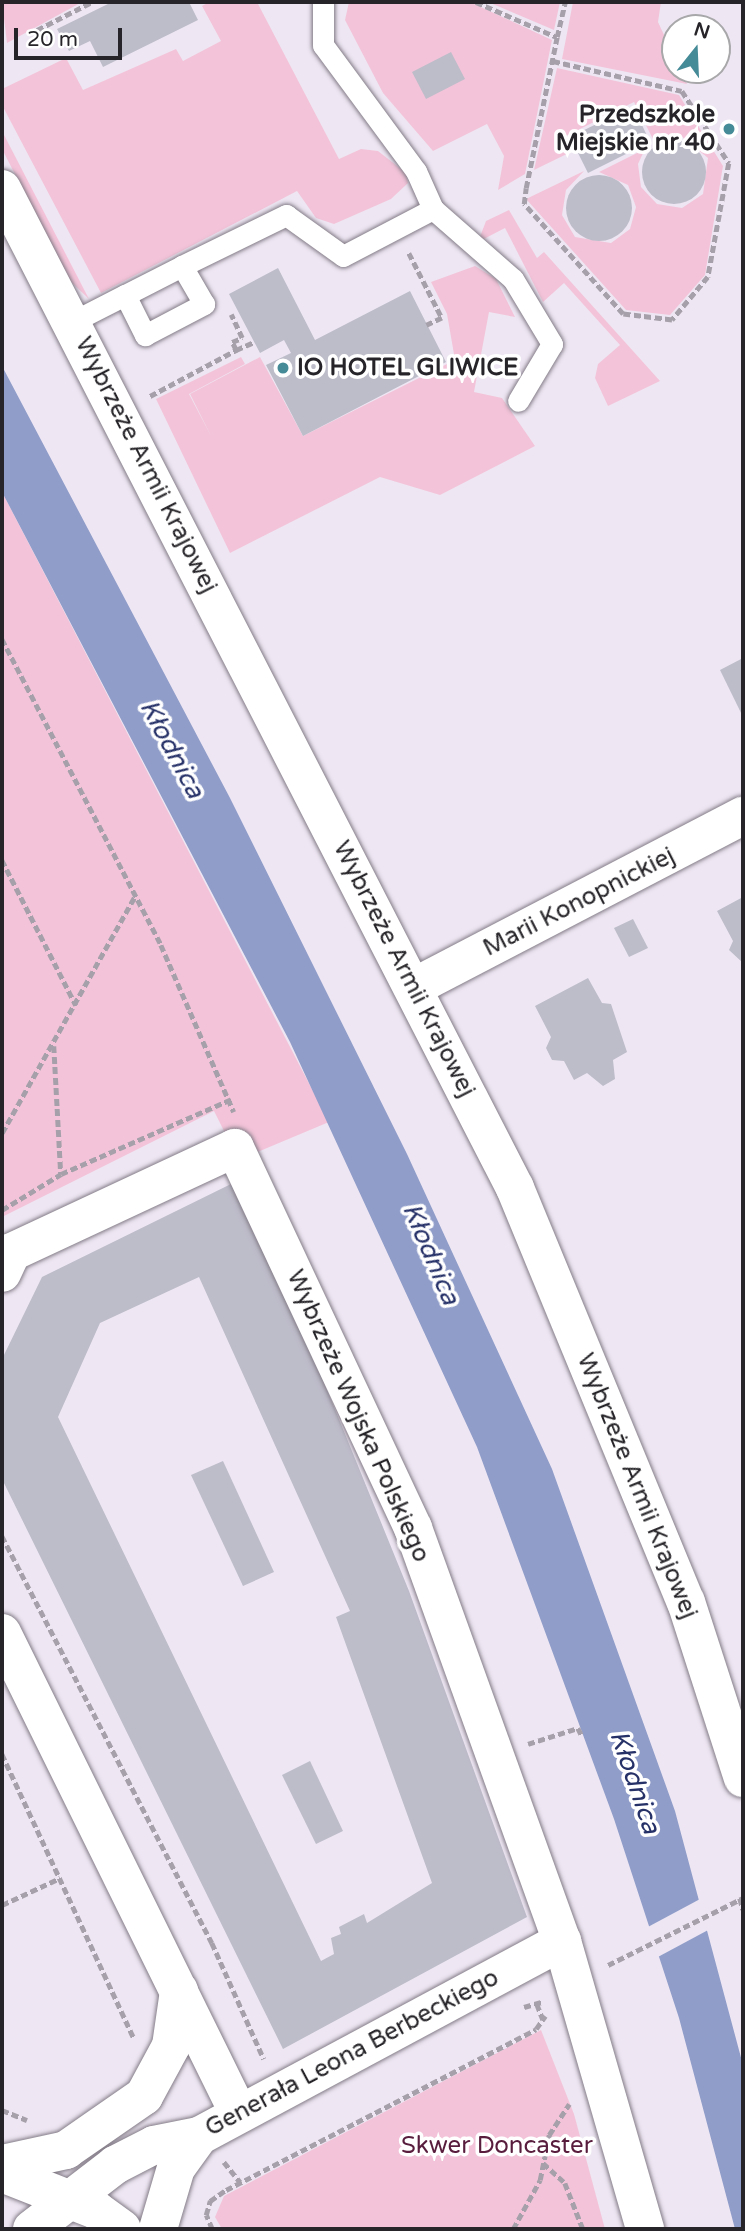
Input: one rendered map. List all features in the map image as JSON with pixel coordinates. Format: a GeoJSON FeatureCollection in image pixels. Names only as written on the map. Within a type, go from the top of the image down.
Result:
{"type":"FeatureCollection","features":[{"type":"Feature","properties":{"kind":"street","name":"Wybrzeże Armii Krajowej"},"geometry":{"type":"LineString","coordinates":[[2,189],[515,1188],[686,1602],[743,1778]]}},
{"type":"Feature","properties":{"kind":"street","name":"Marii Konopnickiej"},"geometry":{"type":"LineString","coordinates":[[414,987],[743,816]]}},
{"type":"Feature","properties":{"kind":"street"},"geometry":{"type":"LineString","coordinates":[[2,1273],[12,1252],[235,1148]]}},
{"type":"Feature","properties":{"kind":"street","name":"Wybrzeże Wojska Polskiego"},"geometry":{"type":"LineString","coordinates":[[235,1148],[413,1528],[562,1941]]}},
{"type":"Feature","properties":{"kind":"street"},"geometry":{"type":"LineString","coordinates":[[2,1633],[239,2114]]}},
{"type":"Feature","properties":{"kind":"street"},"geometry":{"type":"LineString","coordinates":[[562,1941],[564,1993],[645,2229]]}},
{"type":"Feature","properties":{"kind":"street","name":"Generała Leona Berbeckiego"},"geometry":{"type":"LineString","coordinates":[[32,2229],[71,2199],[154,2145],[199,2136],[562,1941]]}},
{"type":"Feature","properties":{"kind":"street"},"geometry":{"type":"LineString","coordinates":[[2,2164],[66,2150],[144,2096],[171,2046],[179,1991]]}},
{"type":"Feature","properties":{"kind":"street"},"geometry":{"type":"LineString","coordinates":[[158,2229],[176,2168],[199,2136]]}},
{"type":"Feature","properties":{"kind":"street"},"geometry":{"type":"LineString","coordinates":[[2,2173],[71,2199],[121,2229]]}},
{"type":"Feature","properties":{"kind":"lane"},"geometry":{"type":"LineString","coordinates":[[323,2],[323,45],[416,171],[433,209],[513,279],[552,344],[518,401]]}},
{"type":"Feature","properties":{"kind":"lane"},"geometry":{"type":"LineString","coordinates":[[72,322],[286,215],[343,256],[433,209]]}},
{"type":"Feature","properties":{"kind":"lane"},"geometry":{"type":"LineString","coordinates":[[125,295],[145,335],[204,304],[182,266]]}},
{"type":"Feature","properties":{"kind":"path"},"geometry":{"type":"LineString","coordinates":[[37,30],[92,2]]}},
{"type":"Feature","properties":{"kind":"path"},"geometry":{"type":"LineString","coordinates":[[476,2],[557,37]]}},
{"type":"Feature","properties":{"kind":"path"},"geometry":{"type":"LineString","coordinates":[[553,61],[682,92],[729,163],[708,277],[672,320],[624,314],[524,204],[557,37],[565,2]]}},
{"type":"Feature","properties":{"kind":"path"},"geometry":{"type":"LineString","coordinates":[[396,228],[442,318],[427,325]]}},
{"type":"Feature","properties":{"kind":"path"},"geometry":{"type":"LineString","coordinates":[[236,350],[254,342]]}},
{"type":"Feature","properties":{"kind":"path"},"geometry":{"type":"LineString","coordinates":[[2,639],[135,896],[232,1099],[235,1148]]}},
{"type":"Feature","properties":{"kind":"path"},"geometry":{"type":"LineString","coordinates":[[2,860],[76,1005]]}},
{"type":"Feature","properties":{"kind":"path"},"geometry":{"type":"LineString","coordinates":[[2,1133],[54,1046],[135,896]]}},
{"type":"Feature","properties":{"kind":"path"},"geometry":{"type":"LineString","coordinates":[[54,1046],[61,1174]]}},
{"type":"Feature","properties":{"kind":"path"},"geometry":{"type":"LineString","coordinates":[[2,1210],[61,1174],[232,1099]]}},
{"type":"Feature","properties":{"kind":"path"},"geometry":{"type":"LineString","coordinates":[[2,1536],[212,1943],[265,2060]]}},
{"type":"Feature","properties":{"kind":"path"},"geometry":{"type":"LineString","coordinates":[[539,1741],[578,1727],[582,1736]]}},
{"type":"Feature","properties":{"kind":"path"},"geometry":{"type":"LineString","coordinates":[[2,1754],[137,2045]]}},
{"type":"Feature","properties":{"kind":"path"},"geometry":{"type":"LineString","coordinates":[[2,1905],[60,1878]]}},
{"type":"Feature","properties":{"kind":"path"},"geometry":{"type":"LineString","coordinates":[[617,1960],[742,1898],[743,1910]]}},
{"type":"Feature","properties":{"kind":"path"},"geometry":{"type":"LineString","coordinates":[[212,2229],[210,2201],[240,2182],[543,2021],[564,1993]]}},
{"type":"Feature","properties":{"kind":"path"},"geometry":{"type":"LineString","coordinates":[[537,2004],[547,2033]]}},
{"type":"Feature","properties":{"kind":"path"},"geometry":{"type":"LineString","coordinates":[[513,2229],[543,2163],[549,2135],[571,2101],[567,2090]]}},
{"type":"Feature","properties":{"kind":"path"},"geometry":{"type":"LineString","coordinates":[[543,2163],[565,2183],[583,2229]]}},
{"type":"Feature","properties":{"kind":"path"},"geometry":{"type":"LineString","coordinates":[[227,2165],[240,2182]]}},
{"type":"Feature","properties":{"kind":"green space"},"geometry":{"type":"Polygon","coordinates":[[[2,2],[82,2],[7,43],[2,2]]]}},
{"type":"Feature","properties":{"kind":"green space"},"geometry":{"type":"Polygon","coordinates":[[[209,2],[257,2],[339,159],[361,149],[378,151],[406,173],[408,183],[391,199],[334,224],[316,218],[297,191],[101,293],[2,105],[2,89],[66,58],[83,90],[176,49],[183,61],[221,41],[202,6],[209,2]]]}},
{"type":"Feature","properties":{"kind":"green space"},"geometry":{"type":"Polygon","coordinates":[[[349,2],[470,2],[552,40],[525,174],[498,190],[504,156],[487,124],[433,151],[383,93],[345,20],[349,2]]]}},
{"type":"Feature","properties":{"kind":"green space"},"geometry":{"type":"Polygon","coordinates":[[[488,2],[560,2],[554,30],[488,2]]]}},
{"type":"Feature","properties":{"kind":"green space"},"geometry":{"type":"Polygon","coordinates":[[[573,2],[661,2],[658,22],[661,28],[661,79],[562,59],[573,2]]]}},
{"type":"Feature","properties":{"kind":"green space"},"geometry":{"type":"Polygon","coordinates":[[[557,68],[679,95],[723,166],[705,275],[670,315],[626,310],[526,199],[584,171],[566,190],[562,215],[575,237],[611,243],[630,229],[636,207],[628,185],[599,172],[645,149],[638,164],[641,187],[657,204],[682,208],[703,194],[708,158],[681,136],[654,141],[634,102],[566,136],[573,151],[534,170],[557,68]]]}},
{"type":"Feature","properties":{"kind":"green space"},"geometry":{"type":"Polygon","coordinates":[[[2,131],[89,299],[70,281],[2,149],[2,131]]]}},
{"type":"Feature","properties":{"kind":"green space"},"geometry":{"type":"Polygon","coordinates":[[[509,210],[537,258],[544,252],[660,381],[608,406],[595,378],[598,364],[620,345],[564,283],[543,302],[505,228],[478,242],[486,221],[509,210]]]}},
{"type":"Feature","properties":{"kind":"green space"},"geometry":{"type":"Polygon","coordinates":[[[475,266],[496,279],[515,317],[489,312],[474,392],[502,398],[535,446],[440,495],[380,477],[230,553],[156,399],[241,357],[245,364],[189,394],[211,436],[190,394],[260,357],[303,436],[455,360],[447,314],[431,282],[475,266]]]}},
{"type":"Feature","properties":{"kind":"green space"},"geometry":{"type":"Polygon","coordinates":[[[2,492],[329,1122],[253,1154],[225,1133],[214,1111],[2,1217],[2,492]]]}},
{"type":"Feature","properties":{"kind":"green space","name":"Skwer Doncaster"},"geometry":{"type":"Polygon","coordinates":[[[541,2030],[574,2114],[605,2229],[222,2229],[215,2217],[224,2196],[541,2030]]]}},
{"type":"Feature","properties":{"kind":"water","name":"Kłodnica"},"geometry":{"type":"Polygon","coordinates":[[[2,366],[230,798],[407,1154],[552,1469],[675,1811],[743,2065],[743,2229],[735,2229],[679,2018],[614,1819],[477,1447],[290,1042],[2,492],[2,366]]]}},
{"type":"Feature","properties":{"kind":"pier"},"geometry":{"type":"Polygon","coordinates":[[[702,1898],[710,1929],[656,1958],[646,1928],[702,1898]]]}},
{"type":"Feature","properties":{"kind":"building"},"geometry":{"type":"Polygon","coordinates":[[[112,2],[189,2],[198,20],[103,67],[90,41],[69,51],[57,29],[112,2]]]}},
{"type":"Feature","properties":{"kind":"building"},"geometry":{"type":"Polygon","coordinates":[[[451,52],[465,79],[426,99],[412,72],[451,52]]]}},
{"type":"Feature","properties":{"kind":"building"},"geometry":{"type":"Polygon","coordinates":[[[633,106],[650,142],[588,173],[570,137],[633,106]]]}},
{"type":"Feature","properties":{"kind":"building"},"geometry":{"type":"Polygon","coordinates":[[[674,140],[686,142],[697,149],[704,160],[704,184],[697,195],[686,202],[674,204],[662,202],[651,195],[644,184],[642,172],[644,160],[651,149],[662,142],[674,140]]]}},
{"type":"Feature","properties":{"kind":"building"},"geometry":{"type":"Polygon","coordinates":[[[599,175],[622,185],[632,208],[622,231],[599,241],[576,231],[566,208],[576,185],[599,175]]]}},
{"type":"Feature","properties":{"kind":"building"},"geometry":{"type":"Polygon","coordinates":[[[278,268],[315,340],[410,291],[446,362],[303,436],[266,365],[291,353],[284,340],[260,353],[229,294],[278,268]]]}},
{"type":"Feature","properties":{"kind":"building"},"geometry":{"type":"Polygon","coordinates":[[[743,658],[743,717],[720,670],[743,658]]]}},
{"type":"Feature","properties":{"kind":"building"},"geometry":{"type":"Polygon","coordinates":[[[743,897],[743,963],[729,950],[733,941],[717,911],[743,897]]]}},
{"type":"Feature","properties":{"kind":"building"},"geometry":{"type":"Polygon","coordinates":[[[633,919],[648,948],[629,957],[614,928],[633,919]]]}},
{"type":"Feature","properties":{"kind":"building"},"geometry":{"type":"Polygon","coordinates":[[[588,978],[602,1003],[611,1004],[627,1052],[613,1060],[615,1079],[603,1086],[587,1073],[574,1080],[564,1061],[552,1060],[546,1048],[551,1037],[535,1006],[588,978]]]}},
{"type":"Feature","properties":{"kind":"building"},"geometry":{"type":"Polygon","coordinates":[[[231,1184],[321,1375],[409,1591],[527,1917],[283,2049],[2,1479],[2,1359],[42,1277],[231,1184]],[[199,1277],[100,1323],[58,1417],[321,1961],[334,1954],[331,1938],[341,1934],[339,1927],[364,1914],[367,1923],[432,1883],[336,1617],[350,1611],[199,1277]]]}},
{"type":"Feature","properties":{"kind":"building"},"geometry":{"type":"Polygon","coordinates":[[[223,1461],[274,1572],[243,1586],[191,1475],[223,1461]]]}},
{"type":"Feature","properties":{"kind":"building"},"geometry":{"type":"Polygon","coordinates":[[[310,1761],[343,1831],[316,1844],[282,1775],[310,1761]]]}},
{"type":"Feature","properties":{"kind":"place","name":"Przedszkole Miejskie nr 40"},"geometry":{"type":"Point","coordinates":[729,129]}},
{"type":"Feature","properties":{"kind":"place","name":"IO HOTEL GLIWICE"},"geometry":{"type":"Point","coordinates":[283,368]}}]}
